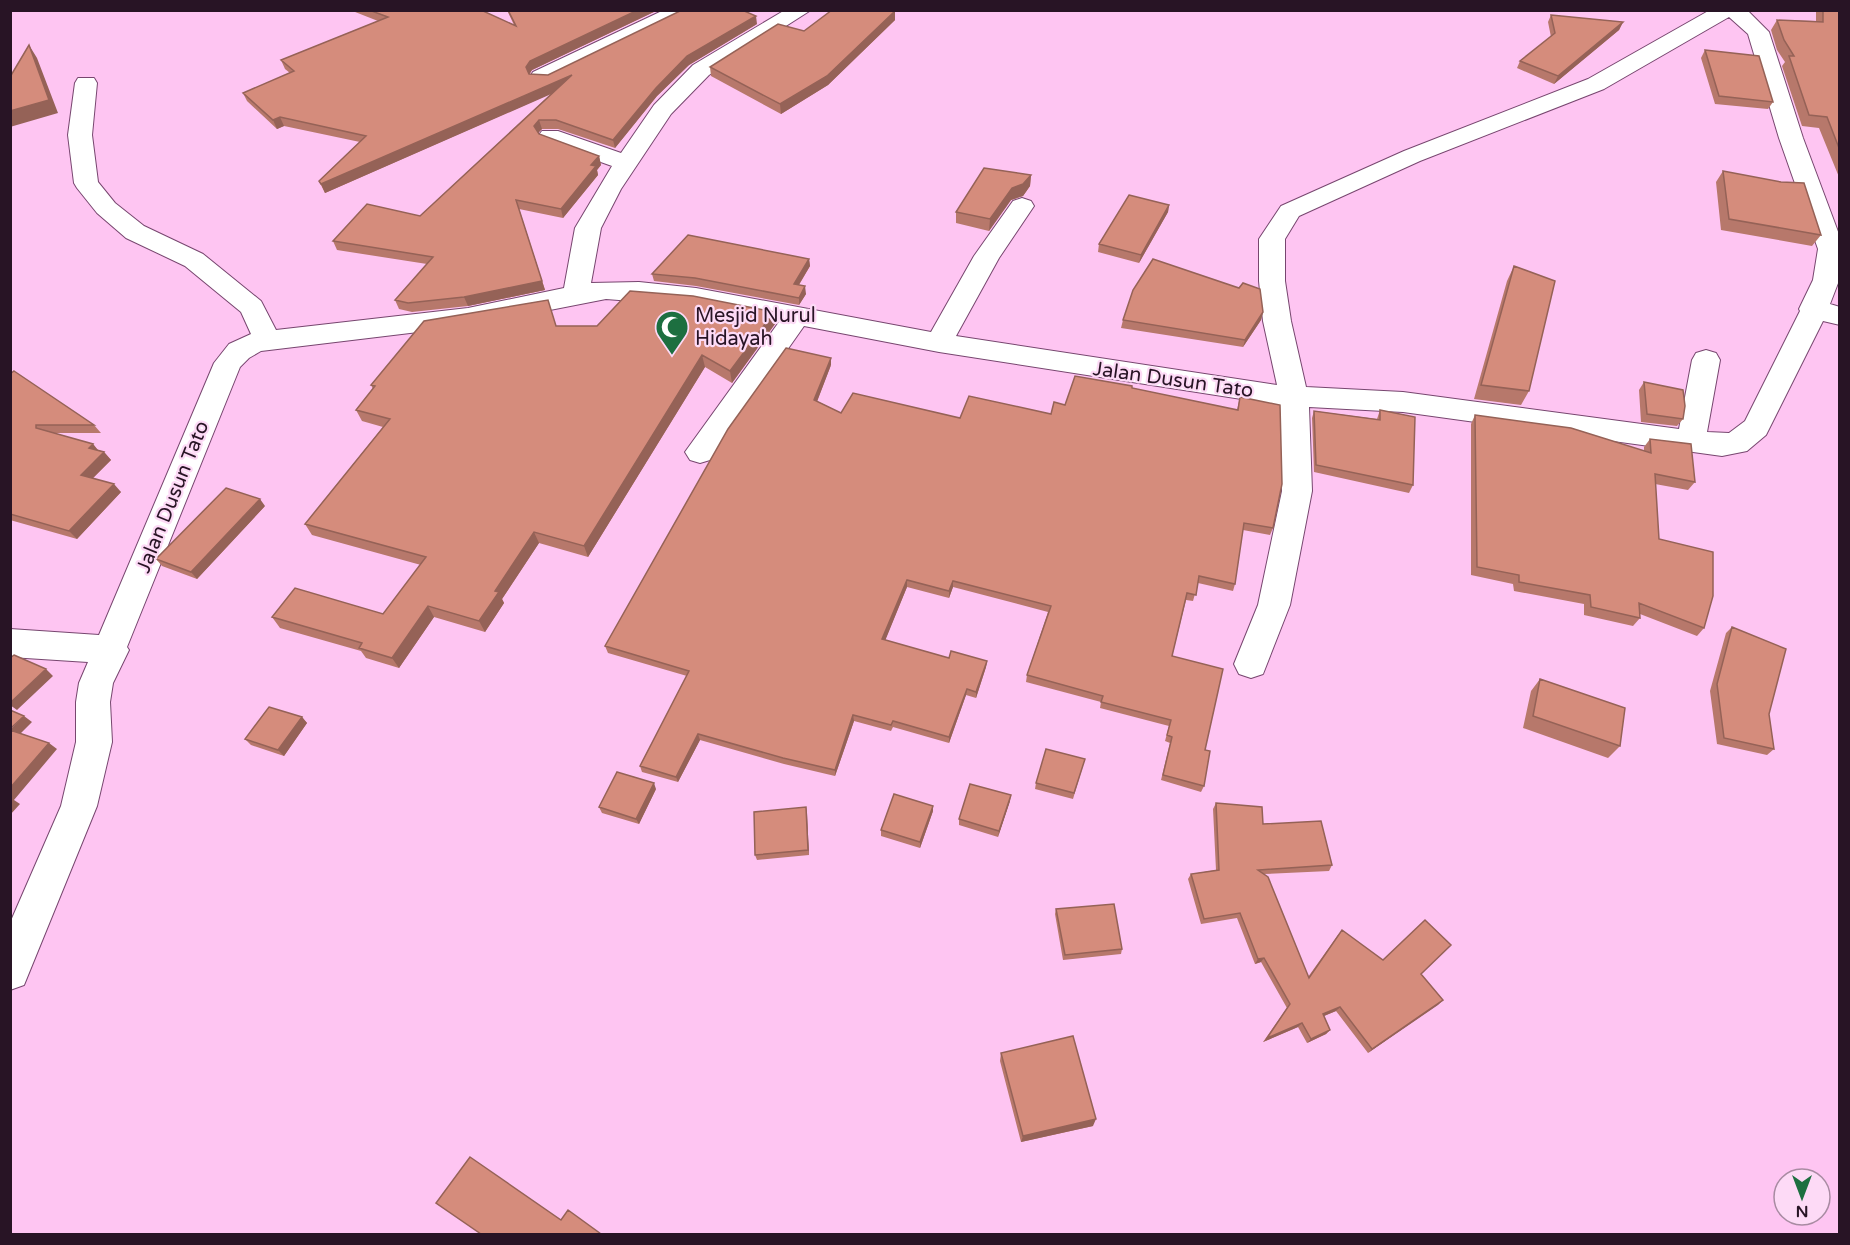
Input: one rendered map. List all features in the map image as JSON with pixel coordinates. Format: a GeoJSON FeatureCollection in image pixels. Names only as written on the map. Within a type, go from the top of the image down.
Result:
{"type":"FeatureCollection","features":[{"type":"Feature","properties":{"kind":"street"},"geometry":{"type":"LineString","coordinates":[[542,77],[682,10]]}},
{"type":"Feature","properties":{"kind":"street"},"geometry":{"type":"LineString","coordinates":[[755,10],[793,16]]}},
{"type":"Feature","properties":{"kind":"street"},"geometry":{"type":"LineString","coordinates":[[1251,664],[1274,605],[1297,491],[1294,397],[1276,321],[1272,282],[1272,239],[1290,211],[1412,156],[1596,84],[1726,10]]}},
{"type":"Feature","properties":{"kind":"street","name":"Jalan Dusun Tato"},"geometry":{"type":"LineString","coordinates":[[10,971],[79,806],[94,742],[93,702],[96,683],[112,650],[228,363],[243,348],[267,339],[468,317],[576,294],[606,290],[685,296],[939,343],[1154,378],[1294,397],[1339,397],[1403,402],[1722,445],[1737,443],[1756,428],[1805,333],[1812,309],[1826,280],[1831,249],[1791,138],[1758,32],[1734,10]]}},
{"type":"Feature","properties":{"kind":"street"},"geometry":{"type":"LineString","coordinates":[[576,294],[588,228],[625,163],[662,110],[683,85],[701,70],[793,16]]}},
{"type":"Feature","properties":{"kind":"street"},"geometry":{"type":"LineString","coordinates":[[86,83],[80,135],[86,183],[106,208],[135,232],[194,260],[252,307],[267,339]]}},
{"type":"Feature","properties":{"kind":"street"},"geometry":{"type":"LineString","coordinates":[[549,136],[625,163]]}},
{"type":"Feature","properties":{"kind":"street"},"geometry":{"type":"LineString","coordinates":[[939,343],[987,256],[1022,206]]}},
{"type":"Feature","properties":{"kind":"street"},"geometry":{"type":"LineString","coordinates":[[1812,309],[1839,316]]}},
{"type":"Feature","properties":{"kind":"street"},"geometry":{"type":"LineString","coordinates":[[700,452],[797,316]]}},
{"type":"Feature","properties":{"kind":"street"},"geometry":{"type":"LineString","coordinates":[[1691,441],[1706,360]]}},
{"type":"Feature","properties":{"kind":"street"},"geometry":{"type":"LineString","coordinates":[[10,643],[112,650]]}},
{"type":"Feature","properties":{"kind":"building"},"geometry":{"type":"Polygon","coordinates":[[[369,10],[481,10],[516,26],[508,10],[638,10],[530,61],[526,67],[529,74],[548,75],[682,10],[742,10],[756,16],[687,56],[656,88],[613,140],[556,120],[539,120],[534,126],[539,134],[599,156],[591,165],[596,166],[561,209],[516,200],[542,281],[464,297],[408,303],[395,300],[433,257],[333,241],[367,204],[420,216],[572,75],[321,184],[319,181],[366,136],[280,117],[273,120],[243,93],[294,71],[281,60],[388,17],[369,10]]]}},
{"type":"Feature","properties":{"kind":"building"},"geometry":{"type":"Polygon","coordinates":[[[832,10],[895,11],[827,76],[780,104],[710,67],[778,24],[804,31],[832,10]]]}},
{"type":"Feature","properties":{"kind":"building"},"geometry":{"type":"Polygon","coordinates":[[[1823,10],[1839,10],[1839,148],[1827,117],[1809,115],[1789,56],[1794,56],[1784,40],[1777,20],[1823,22],[1823,10]]]}},
{"type":"Feature","properties":{"kind":"building"},"geometry":{"type":"Polygon","coordinates":[[[1551,15],[1623,22],[1558,76],[1520,61],[1555,33],[1551,15]]]}},
{"type":"Feature","properties":{"kind":"building"},"geometry":{"type":"Polygon","coordinates":[[[29,45],[49,100],[10,111],[10,77],[29,45]]]}},
{"type":"Feature","properties":{"kind":"building"},"geometry":{"type":"Polygon","coordinates":[[[1705,50],[1759,56],[1773,102],[1719,96],[1705,50]]]}},
{"type":"Feature","properties":{"kind":"building"},"geometry":{"type":"Polygon","coordinates":[[[984,168],[1031,175],[1023,184],[1012,188],[990,219],[956,212],[984,168]]]}},
{"type":"Feature","properties":{"kind":"building"},"geometry":{"type":"Polygon","coordinates":[[[1723,171],[1781,182],[1804,183],[1821,235],[1729,219],[1723,171]]]}},
{"type":"Feature","properties":{"kind":"building"},"geometry":{"type":"Polygon","coordinates":[[[1129,195],[1169,205],[1141,255],[1099,244],[1129,195]]]}},
{"type":"Feature","properties":{"kind":"building"},"geometry":{"type":"Polygon","coordinates":[[[688,235],[809,259],[794,284],[805,286],[799,298],[695,278],[652,274],[688,235]]]}},
{"type":"Feature","properties":{"kind":"building"},"geometry":{"type":"Polygon","coordinates":[[[1153,259],[1239,288],[1243,283],[1260,289],[1263,312],[1245,340],[1123,320],[1133,290],[1153,259]]]}},
{"type":"Feature","properties":{"kind":"building"},"geometry":{"type":"Polygon","coordinates":[[[1514,266],[1555,281],[1529,391],[1481,385],[1514,266]]]}},
{"type":"Feature","properties":{"kind":"building"},"geometry":{"type":"Polygon","coordinates":[[[630,291],[693,296],[774,312],[730,371],[702,355],[584,546],[534,532],[495,591],[499,592],[479,621],[428,606],[392,658],[359,648],[362,643],[272,617],[295,588],[383,614],[426,557],[305,524],[390,419],[356,410],[375,386],[371,385],[424,321],[548,300],[556,326],[597,326],[630,291]]]}},
{"type":"Feature","properties":{"kind":"building"},"geometry":{"type":"Polygon","coordinates":[[[786,348],[831,358],[814,400],[841,413],[853,393],[960,418],[969,396],[1051,414],[1054,402],[1065,405],[1075,376],[1132,386],[1132,388],[1238,410],[1240,397],[1280,405],[1282,484],[1273,528],[1244,523],[1235,584],[1199,576],[1196,595],[1187,593],[1172,656],[1223,669],[1205,750],[1210,751],[1204,786],[1163,775],[1172,737],[1167,735],[1171,720],[1101,702],[1103,696],[1027,675],[1051,606],[953,581],[949,591],[907,580],[882,639],[949,658],[951,651],[987,661],[976,692],[967,689],[949,737],[893,721],[891,725],[853,715],[835,770],[698,734],[676,777],[640,766],[689,671],[605,646],[728,429],[786,348]]]}},
{"type":"Feature","properties":{"kind":"building"},"geometry":{"type":"Polygon","coordinates":[[[14,371],[94,425],[36,425],[36,428],[93,444],[89,448],[104,452],[81,475],[114,484],[69,531],[10,514],[10,374],[14,371]]]}},
{"type":"Feature","properties":{"kind":"building"},"geometry":{"type":"Polygon","coordinates":[[[1644,382],[1683,390],[1685,406],[1683,419],[1647,414],[1644,382]]]}},
{"type":"Feature","properties":{"kind":"building"},"geometry":{"type":"Polygon","coordinates":[[[1380,410],[1415,417],[1413,485],[1316,465],[1314,411],[1380,420],[1380,410]]]}},
{"type":"Feature","properties":{"kind":"building"},"geometry":{"type":"Polygon","coordinates":[[[1475,415],[1571,428],[1651,453],[1650,439],[1691,444],[1695,482],[1655,474],[1659,539],[1713,552],[1713,596],[1704,628],[1639,603],[1640,618],[1591,607],[1590,595],[1519,582],[1519,575],[1477,567],[1475,415]]]}},
{"type":"Feature","properties":{"kind":"building"},"geometry":{"type":"Polygon","coordinates":[[[226,488],[260,499],[191,572],[156,559],[226,488]]]}},
{"type":"Feature","properties":{"kind":"building"},"geometry":{"type":"Polygon","coordinates":[[[1732,627],[1786,649],[1769,714],[1774,749],[1724,738],[1717,684],[1732,627]]]}},
{"type":"Feature","properties":{"kind":"building"},"geometry":{"type":"Polygon","coordinates":[[[14,655],[46,669],[10,703],[10,658],[14,655]]]}},
{"type":"Feature","properties":{"kind":"building"},"geometry":{"type":"Polygon","coordinates":[[[1540,679],[1625,708],[1620,746],[1533,716],[1540,679]]]}},
{"type":"Feature","properties":{"kind":"building"},"geometry":{"type":"Polygon","coordinates":[[[269,707],[302,717],[278,750],[245,739],[269,707]]]}},
{"type":"Feature","properties":{"kind":"building"},"geometry":{"type":"Polygon","coordinates":[[[10,710],[24,716],[10,729],[10,710]]]}},
{"type":"Feature","properties":{"kind":"building"},"geometry":{"type":"Polygon","coordinates":[[[10,730],[49,743],[10,788],[10,730]]]}},
{"type":"Feature","properties":{"kind":"building"},"geometry":{"type":"Polygon","coordinates":[[[1046,749],[1085,759],[1074,793],[1036,783],[1046,749]]]}},
{"type":"Feature","properties":{"kind":"building"},"geometry":{"type":"Polygon","coordinates":[[[617,772],[654,783],[636,819],[599,807],[617,772]]]}},
{"type":"Feature","properties":{"kind":"building"},"geometry":{"type":"Polygon","coordinates":[[[970,784],[1011,795],[999,831],[959,819],[970,784]]]}},
{"type":"Feature","properties":{"kind":"building"},"geometry":{"type":"Polygon","coordinates":[[[894,794],[933,806],[920,842],[881,830],[894,794]]]}},
{"type":"Feature","properties":{"kind":"building"},"geometry":{"type":"Polygon","coordinates":[[[1216,803],[1262,807],[1263,824],[1321,821],[1332,865],[1258,870],[1268,877],[1309,978],[1342,930],[1383,960],[1425,920],[1451,945],[1421,974],[1443,1000],[1372,1049],[1340,1007],[1323,1014],[1330,1030],[1311,1039],[1302,1023],[1267,1038],[1290,1004],[1264,958],[1258,959],[1240,913],[1204,919],[1191,874],[1219,870],[1216,803]]]}},
{"type":"Feature","properties":{"kind":"building"},"geometry":{"type":"Polygon","coordinates":[[[806,807],[808,850],[755,855],[754,812],[806,807]]]}},
{"type":"Feature","properties":{"kind":"building"},"geometry":{"type":"Polygon","coordinates":[[[1114,904],[1122,949],[1065,955],[1056,909],[1114,904]]]}},
{"type":"Feature","properties":{"kind":"building"},"geometry":{"type":"Polygon","coordinates":[[[1073,1036],[1096,1119],[1023,1136],[1001,1053],[1073,1036]]]}},
{"type":"Feature","properties":{"kind":"building"},"geometry":{"type":"Polygon","coordinates":[[[470,1157],[561,1220],[568,1210],[601,1234],[481,1234],[436,1203],[470,1157]]]}},
{"type":"Feature","properties":{"kind":"place","name":"Mesjid Nurul Hidayah"},"geometry":{"type":"Point","coordinates":[672,356]}}]}
